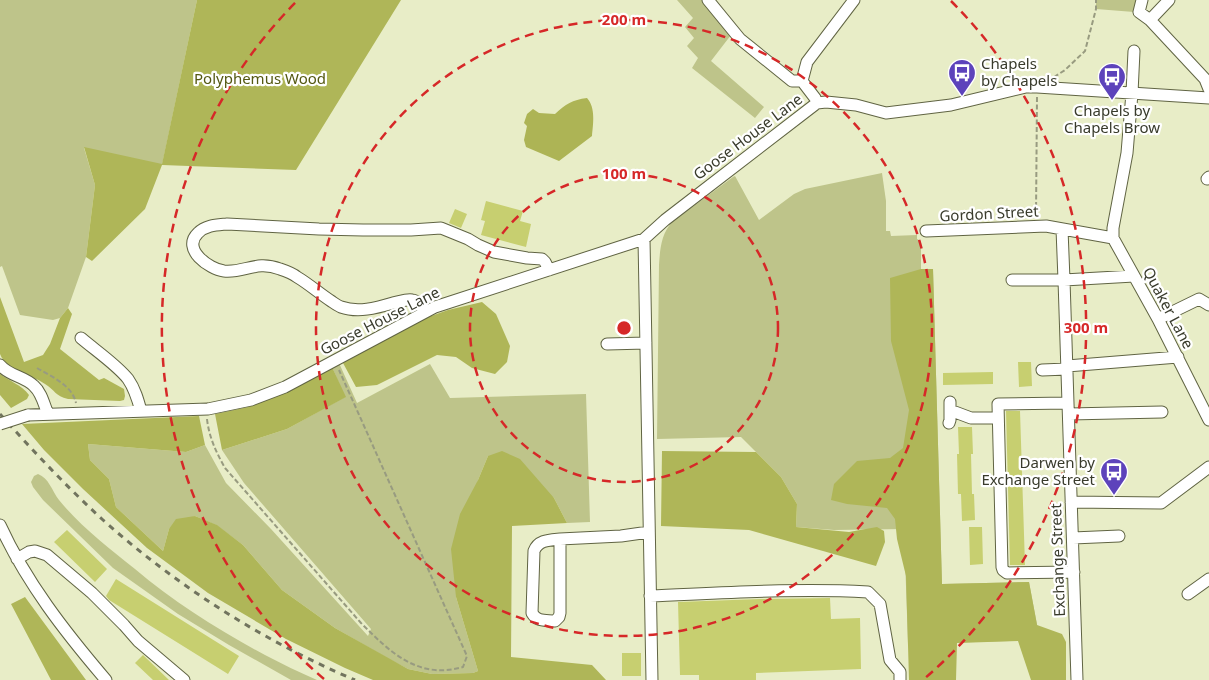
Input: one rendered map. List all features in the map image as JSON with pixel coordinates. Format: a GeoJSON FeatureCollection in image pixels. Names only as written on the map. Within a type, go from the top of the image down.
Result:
{"type":"FeatureCollection","features":[{"type":"Feature","properties":{"kind":"street"},"geometry":{"type":"LineString","coordinates":[[708,0],[740,39],[792,81],[802,81]]}},
{"type":"Feature","properties":{"kind":"street"},"geometry":{"type":"LineString","coordinates":[[802,81],[807,62],[854,0]]}},
{"type":"Feature","properties":{"kind":"street"},"geometry":{"type":"LineString","coordinates":[[1142,0],[1139,12],[1150,20],[1208,81]]}},
{"type":"Feature","properties":{"kind":"street"},"geometry":{"type":"LineString","coordinates":[[1150,20],[1170,0]]}},
{"type":"Feature","properties":{"kind":"street"},"geometry":{"type":"LineString","coordinates":[[1114,238],[1113,228],[1127,153],[1134,51]]}},
{"type":"Feature","properties":{"kind":"street"},"geometry":{"type":"LineString","coordinates":[[802,81],[817,103],[856,104],[886,113],[951,105],[1026,87],[1209,98]]}},
{"type":"Feature","properties":{"kind":"street","name":"Goose House Lane"},"geometry":{"type":"LineString","coordinates":[[0,424],[28,415],[206,409],[251,400],[285,388],[434,307],[644,240],[665,220],[817,103]]}},
{"type":"Feature","properties":{"kind":"street"},"geometry":{"type":"LineString","coordinates":[[424,312],[419,303],[413,300],[360,310],[340,307],[297,276],[273,266],[260,265],[223,271],[205,263],[198,257],[193,241],[204,228],[226,224],[363,230],[441,228],[494,252],[542,259],[549,270]]}},
{"type":"Feature","properties":{"kind":"street","name":"Gordon Street"},"geometry":{"type":"LineString","coordinates":[[926,232],[1046,226],[1114,238]]}},
{"type":"Feature","properties":{"kind":"street","name":"Exchange Street"},"geometry":{"type":"LineString","coordinates":[[1062,229],[1077,680]]}},
{"type":"Feature","properties":{"kind":"street","name":"Quaker Lane"},"geometry":{"type":"LineString","coordinates":[[1114,238],[1178,357],[1209,420]]}},
{"type":"Feature","properties":{"kind":"street"},"geometry":{"type":"LineString","coordinates":[[644,240],[652,680]]}},
{"type":"Feature","properties":{"kind":"street"},"geometry":{"type":"LineString","coordinates":[[1012,280],[1064,280],[1134,276]]}},
{"type":"Feature","properties":{"kind":"street"},"geometry":{"type":"LineString","coordinates":[[1158,319],[1199,299],[1209,305]]}},
{"type":"Feature","properties":{"kind":"street"},"geometry":{"type":"LineString","coordinates":[[81,338],[120,370],[128,379],[136,394],[141,411]]}},
{"type":"Feature","properties":{"kind":"street"},"geometry":{"type":"LineString","coordinates":[[607,344],[646,343]]}},
{"type":"Feature","properties":{"kind":"street"},"geometry":{"type":"LineString","coordinates":[[1042,370],[1178,357]]}},
{"type":"Feature","properties":{"kind":"street"},"geometry":{"type":"LineString","coordinates":[[0,365],[9,373],[36,387],[48,414]]}},
{"type":"Feature","properties":{"kind":"street"},"geometry":{"type":"LineString","coordinates":[[1074,572],[1007,573],[1002,567],[998,404],[1068,409],[1162,412]]}},
{"type":"Feature","properties":{"kind":"street"},"geometry":{"type":"LineString","coordinates":[[950,413],[955,412],[971,418],[998,418]]}},
{"type":"Feature","properties":{"kind":"street"},"geometry":{"type":"LineString","coordinates":[[1071,502],[1161,503],[1209,467]]}},
{"type":"Feature","properties":{"kind":"street"},"geometry":{"type":"LineString","coordinates":[[0,525],[5,547],[18,559],[50,611],[106,680]]}},
{"type":"Feature","properties":{"kind":"street"},"geometry":{"type":"LineString","coordinates":[[560,539],[559,617],[555,620],[538,620],[534,618],[532,613],[534,551],[540,542],[560,539],[621,536],[649,532]]}},
{"type":"Feature","properties":{"kind":"street"},"geometry":{"type":"LineString","coordinates":[[1073,538],[1119,536]]}},
{"type":"Feature","properties":{"kind":"street"},"geometry":{"type":"LineString","coordinates":[[18,559],[29,552],[35,551],[47,555],[92,593],[138,641],[184,680]]}},
{"type":"Feature","properties":{"kind":"street"},"geometry":{"type":"LineString","coordinates":[[1188,594],[1209,578]]}},
{"type":"Feature","properties":{"kind":"street"},"geometry":{"type":"LineString","coordinates":[[650,596],[764,591],[840,590],[868,592],[880,604],[890,660],[900,672],[900,680]]}},
{"type":"Feature","properties":{"kind":"path"},"geometry":{"type":"LineString","coordinates":[[1046,226],[1036,215],[1037,87],[1065,70],[1085,51],[1096,10],[1096,0]]}},
{"type":"Feature","properties":{"kind":"path"},"geometry":{"type":"LineString","coordinates":[[206,409],[208,432],[225,468],[382,645],[398,657],[419,668],[438,671],[463,667],[467,656],[335,361]]}},
{"type":"Feature","properties":{"kind":"path"},"geometry":{"type":"LineString","coordinates":[[37,368],[69,389],[75,397],[79,412]]}},
{"type":"Feature","properties":{"kind":"shaded area"},"geometry":{"type":"Polygon","coordinates":[[[0,0],[197,0],[162,165],[84,148],[95,185],[86,257],[68,308],[60,318],[53,320],[20,315],[2,266],[0,267],[0,0]]]}},
{"type":"Feature","properties":{"kind":"shaded area"},"geometry":{"type":"Polygon","coordinates":[[[677,0],[703,0],[731,35],[711,61],[764,107],[755,118],[692,68],[698,58],[687,46],[694,38],[685,27],[693,18],[677,0]]]}},
{"type":"Feature","properties":{"kind":"shaded area"},"geometry":{"type":"Polygon","coordinates":[[[1096,0],[1136,0],[1134,12],[1096,9],[1096,0]]]}},
{"type":"Feature","properties":{"kind":"shaded area"},"geometry":{"type":"Polygon","coordinates":[[[587,98],[593,112],[592,136],[559,161],[526,147],[524,140],[527,126],[524,123],[527,114],[533,109],[539,113],[555,114],[570,103],[587,98]]]}},
{"type":"Feature","properties":{"kind":"shaded area"},"geometry":{"type":"Polygon","coordinates":[[[882,173],[886,201],[886,231],[890,231],[891,236],[917,235],[917,239],[921,241],[921,269],[933,269],[942,584],[1029,582],[1040,640],[908,644],[904,529],[834,530],[796,527],[797,504],[781,477],[741,437],[657,439],[659,265],[663,237],[672,222],[735,176],[759,220],[794,194],[805,189],[882,173]]]}},
{"type":"Feature","properties":{"kind":"shaded area"},"geometry":{"type":"Polygon","coordinates":[[[339,363],[357,403],[430,364],[450,398],[586,394],[590,522],[567,523],[554,498],[488,456],[478,480],[456,597],[478,671],[473,673],[432,674],[408,669],[389,659],[335,628],[282,590],[243,545],[216,525],[195,516],[169,529],[163,551],[116,507],[109,479],[90,460],[88,444],[186,452],[205,445],[226,483],[271,529],[368,636],[371,629],[244,483],[222,450],[287,429],[345,397],[332,367],[339,363]]]}},
{"type":"Feature","properties":{"kind":"shaded area"},"geometry":{"type":"Polygon","coordinates":[[[38,474],[45,478],[67,510],[85,528],[165,593],[231,636],[317,680],[291,680],[178,614],[113,568],[43,500],[31,482],[34,476],[38,474]]]}},
{"type":"Feature","properties":{"kind":"green space","name":"Polyphemus Wood"},"geometry":{"type":"Polygon","coordinates":[[[197,0],[401,0],[296,170],[162,165],[145,209],[92,261],[86,257],[95,185],[84,147],[162,164],[197,0]]]}},
{"type":"Feature","properties":{"kind":"green space"},"geometry":{"type":"Polygon","coordinates":[[[921,269],[933,269],[942,584],[1029,582],[1037,625],[1062,634],[1066,642],[1066,680],[1031,680],[1018,641],[957,643],[956,680],[909,680],[906,576],[897,539],[895,519],[887,508],[847,504],[831,500],[834,484],[857,461],[890,458],[903,448],[909,410],[891,341],[890,278],[921,269]]]}},
{"type":"Feature","properties":{"kind":"green space"},"geometry":{"type":"Polygon","coordinates":[[[0,297],[24,362],[43,355],[50,344],[60,318],[68,308],[72,314],[60,349],[99,380],[104,378],[124,389],[124,400],[64,398],[48,386],[8,365],[0,354],[0,297]]]}},
{"type":"Feature","properties":{"kind":"green space"},"geometry":{"type":"Polygon","coordinates":[[[482,302],[496,314],[510,346],[507,362],[495,374],[472,368],[456,357],[437,355],[377,385],[356,387],[343,363],[420,320],[448,310],[482,302]]]}},
{"type":"Feature","properties":{"kind":"green space"},"geometry":{"type":"Polygon","coordinates":[[[332,367],[346,397],[287,429],[222,450],[215,414],[248,407],[287,391],[332,367]]]}},
{"type":"Feature","properties":{"kind":"green space"},"geometry":{"type":"Polygon","coordinates":[[[0,374],[26,392],[29,395],[27,399],[11,408],[0,395],[0,374]]]}},
{"type":"Feature","properties":{"kind":"green space"},"geometry":{"type":"Polygon","coordinates":[[[199,416],[205,445],[186,452],[88,444],[90,460],[109,479],[116,507],[163,551],[169,529],[176,519],[195,516],[217,525],[243,545],[282,590],[335,628],[408,669],[432,674],[473,673],[478,671],[456,597],[451,549],[460,514],[488,456],[502,451],[520,459],[554,498],[567,523],[512,526],[511,657],[592,665],[606,680],[373,680],[345,668],[286,639],[208,593],[147,548],[83,489],[44,450],[22,424],[199,416]]]}},
{"type":"Feature","properties":{"kind":"green space"},"geometry":{"type":"Polygon","coordinates":[[[662,451],[756,452],[781,477],[797,504],[796,527],[849,532],[877,527],[884,531],[885,542],[876,566],[749,530],[661,526],[662,451]]]}},
{"type":"Feature","properties":{"kind":"green space"},"geometry":{"type":"Polygon","coordinates":[[[25,597],[86,680],[51,680],[11,604],[25,597]]]}},
{"type":"Feature","properties":{"kind":"building"},"geometry":{"type":"Polygon","coordinates":[[[486,201],[523,211],[520,221],[531,224],[526,247],[481,235],[485,221],[481,220],[486,201]]]}},
{"type":"Feature","properties":{"kind":"building"},"geometry":{"type":"Polygon","coordinates":[[[455,209],[467,214],[461,228],[449,223],[455,209]]]}},
{"type":"Feature","properties":{"kind":"building"},"geometry":{"type":"Polygon","coordinates":[[[1018,362],[1031,362],[1032,386],[1019,387],[1018,362]]]}},
{"type":"Feature","properties":{"kind":"building"},"geometry":{"type":"Polygon","coordinates":[[[993,372],[993,384],[943,385],[943,373],[993,372]]]}},
{"type":"Feature","properties":{"kind":"building"},"geometry":{"type":"Polygon","coordinates":[[[1006,411],[1020,411],[1025,565],[1010,565],[1006,411]]]}},
{"type":"Feature","properties":{"kind":"building"},"geometry":{"type":"Polygon","coordinates":[[[958,427],[972,427],[972,494],[974,494],[975,520],[962,521],[961,494],[958,494],[958,427]]]}},
{"type":"Feature","properties":{"kind":"building"},"geometry":{"type":"Polygon","coordinates":[[[969,527],[982,527],[983,564],[970,565],[969,527]]]}},
{"type":"Feature","properties":{"kind":"building"},"geometry":{"type":"Polygon","coordinates":[[[67,530],[107,569],[95,582],[54,542],[67,530]]]}},
{"type":"Feature","properties":{"kind":"building"},"geometry":{"type":"Polygon","coordinates":[[[116,579],[239,656],[228,674],[109,600],[106,596],[116,579]]]}},
{"type":"Feature","properties":{"kind":"building"},"geometry":{"type":"Polygon","coordinates":[[[830,598],[831,619],[860,618],[861,669],[756,673],[756,680],[699,680],[699,675],[680,675],[678,602],[830,598]]]}},
{"type":"Feature","properties":{"kind":"building"},"geometry":{"type":"Polygon","coordinates":[[[622,653],[641,653],[641,676],[622,676],[622,653]]]}},
{"type":"Feature","properties":{"kind":"building"},"geometry":{"type":"Polygon","coordinates":[[[143,655],[169,680],[153,680],[135,663],[143,655]]]}},
{"type":"Feature","properties":{"kind":"railway"},"geometry":{"type":"LineString","coordinates":[[0,414],[50,469],[103,520],[161,567],[254,630],[321,665],[355,680]]}},
{"type":"Feature","properties":{"kind":"place","name":"Chapels by Chapels"},"geometry":{"type":"Point","coordinates":[962,97]}},
{"type":"Feature","properties":{"kind":"place","name":"Chapels by Chapels Brow"},"geometry":{"type":"Point","coordinates":[1112,101]}},
{"type":"Feature","properties":{"kind":"place","name":"Darwen by Exchange Street"},"geometry":{"type":"Point","coordinates":[1114,496]}}]}
